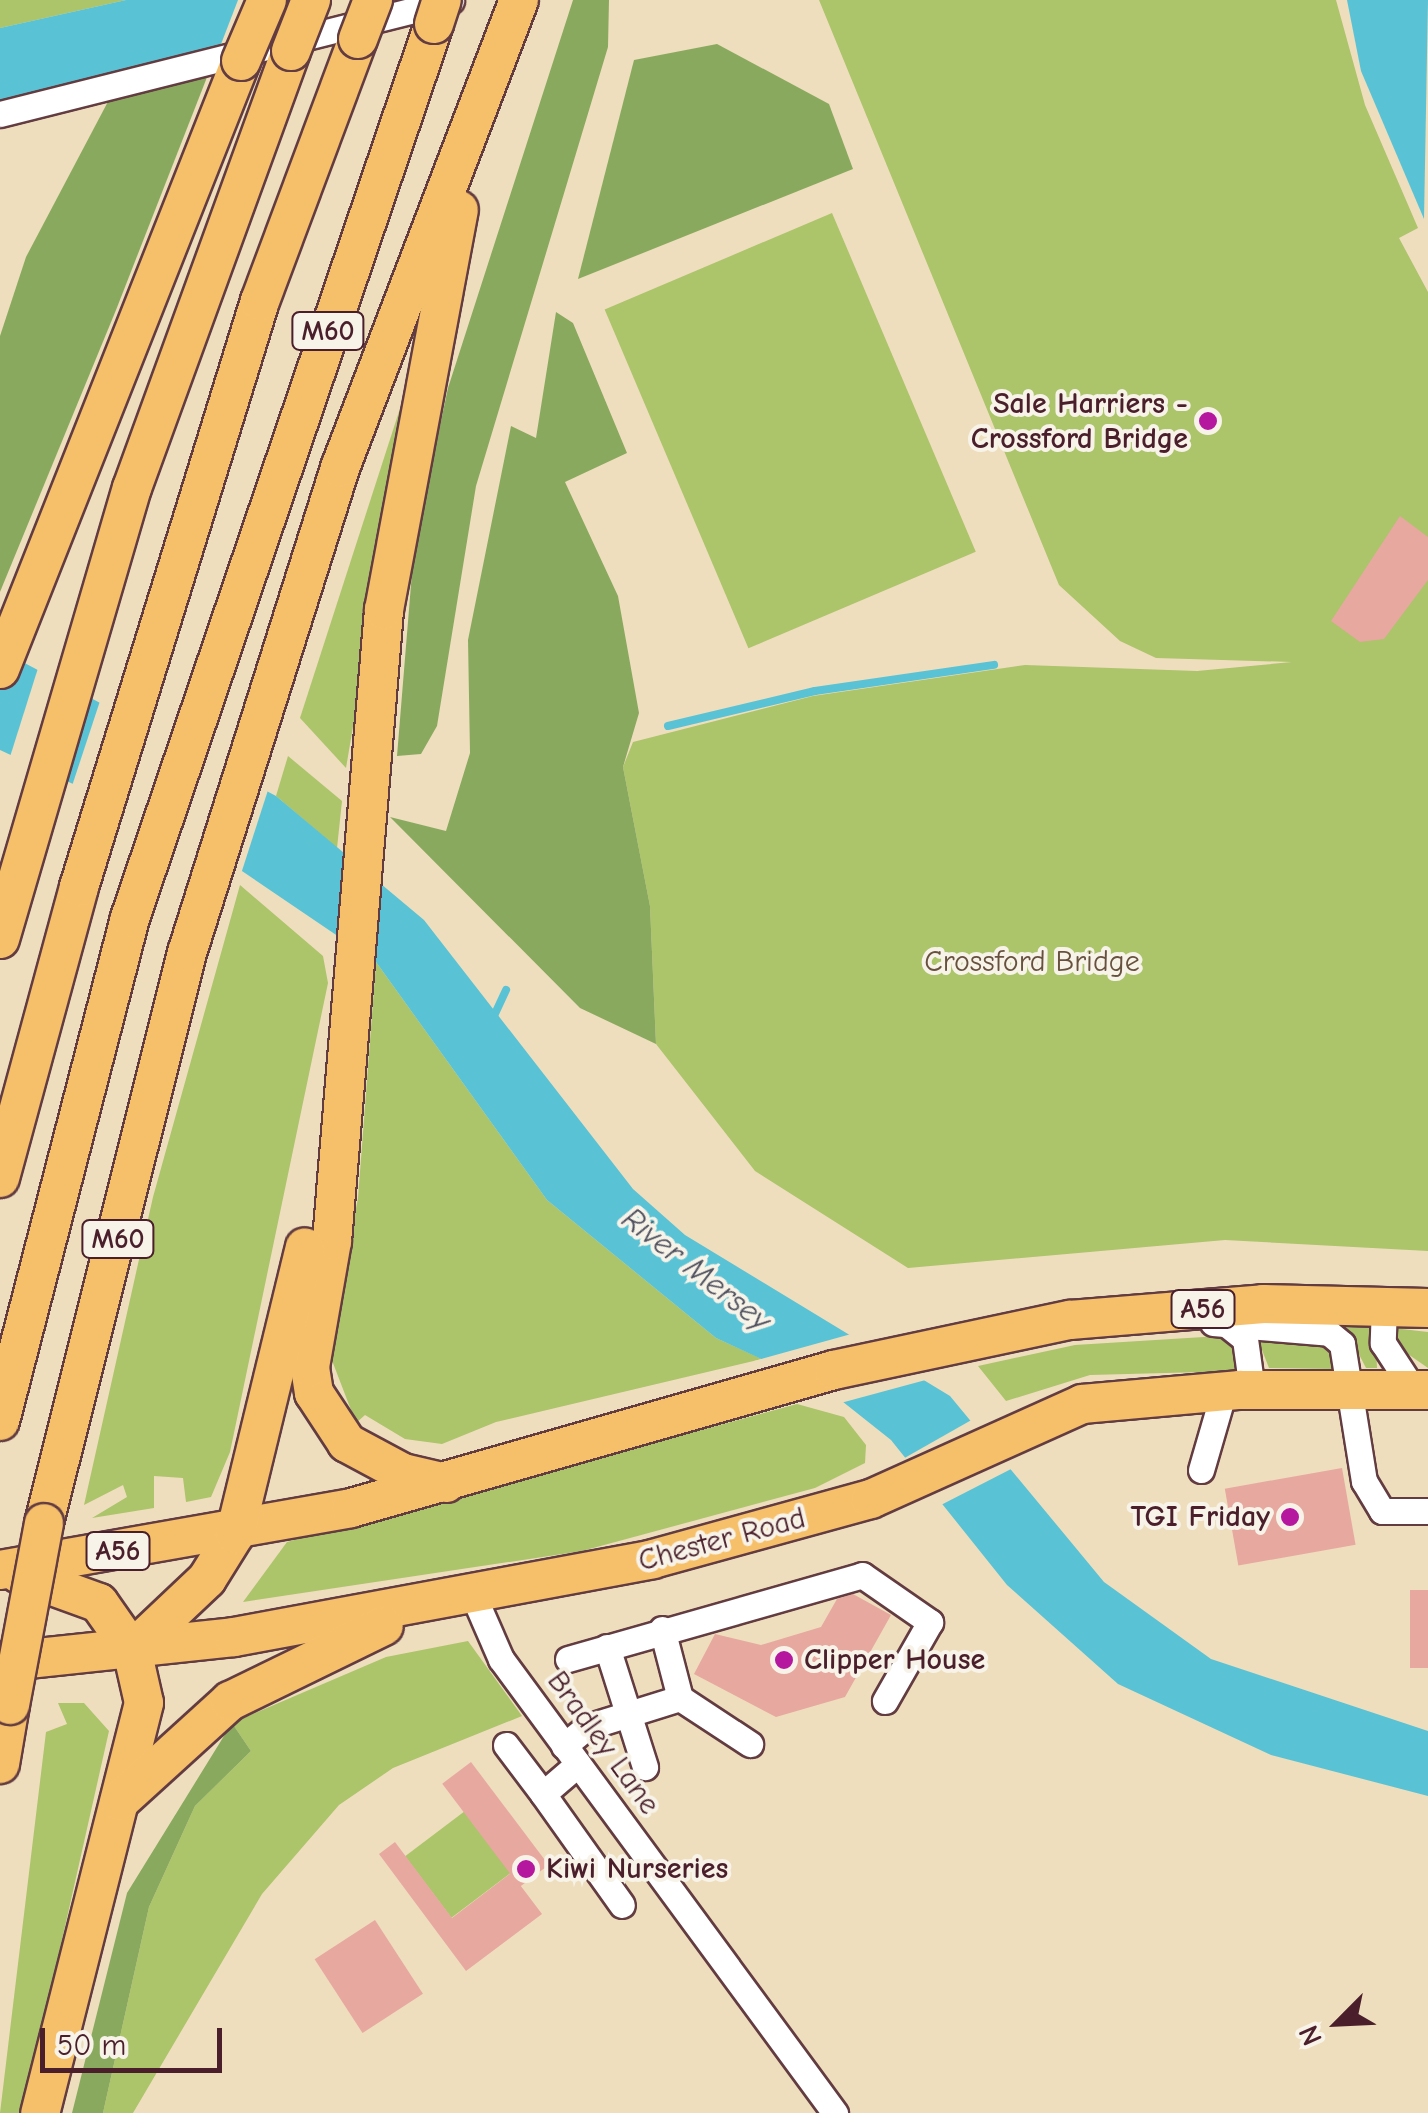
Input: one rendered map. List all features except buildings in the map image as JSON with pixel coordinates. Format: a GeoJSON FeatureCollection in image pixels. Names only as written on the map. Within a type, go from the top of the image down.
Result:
{"type":"FeatureCollection","features":[{"type":"Feature","properties":{"kind":"highway"},"geometry":{"type":"LineString","coordinates":[[0,939],[21,852],[102,581],[266,56],[267,0]]}},
{"type":"Feature","properties":{"kind":"highway"},"geometry":{"type":"LineString","coordinates":[[0,669],[77,481],[290,0]]}},
{"type":"Feature","properties":{"kind":"highway"},"geometry":{"type":"LineString","coordinates":[[266,56],[311,0]]}},
{"type":"Feature","properties":{"kind":"highway","name":"M60"},"geometry":{"type":"LineString","coordinates":[[0,1178],[79,886],[260,301],[373,0]]}},
{"type":"Feature","properties":{"kind":"highway","name":"M60"},"geometry":{"type":"LineString","coordinates":[[0,1764],[44,1523],[186,952],[276,666],[378,366],[482,106],[518,4]]}},
{"type":"Feature","properties":{"kind":"highway","name":"M60"},"geometry":{"type":"LineString","coordinates":[[0,1421],[130,918],[222,638],[445,8]]}},
{"type":"Feature","properties":{"kind":"highway","name":"M60"},"geometry":{"type":"LineString","coordinates":[[446,1482],[370,1459],[339,1434],[310,1367],[332,1240],[377,726],[407,463],[482,106]]}},
{"type":"Feature","properties":{"kind":"highway","name":"M60"},"geometry":{"type":"LineString","coordinates":[[235,1534],[258,1469],[348,1048]]}},
{"type":"Feature","properties":{"kind":"highway","name":"A56"},"geometry":{"type":"LineString","coordinates":[[1,1570],[235,1534],[446,1482],[701,1408],[979,1336],[1149,1313],[1384,1305],[1428,1308]]}},
{"type":"Feature","properties":{"kind":"highway","name":"Chester Road"},"geometry":{"type":"LineString","coordinates":[[0,1662],[132,1650],[474,1598],[831,1512],[1082,1404],[1238,1390],[1421,1389]]}},
{"type":"Feature","properties":{"kind":"highway","name":"A56"},"geometry":{"type":"LineString","coordinates":[[1,1570],[99,1604],[132,1650],[206,1579],[235,1534]]}},
{"type":"Feature","properties":{"kind":"highway"},"geometry":{"type":"LineString","coordinates":[[119,1802],[221,1708],[427,1606]]}},
{"type":"Feature","properties":{"kind":"highway"},"geometry":{"type":"LineString","coordinates":[[40,2113],[142,1716],[132,1650]]}},
{"type":"Feature","properties":{"kind":"street"},"geometry":{"type":"LineString","coordinates":[[0,114],[445,8]]}},
{"type":"Feature","properties":{"kind":"street"},"geometry":{"type":"LineString","coordinates":[[1384,1305],[1383,1343],[1421,1389]]}},
{"type":"Feature","properties":{"kind":"street"},"geometry":{"type":"LineString","coordinates":[[1149,1313],[1329,1333],[1342,1344],[1352,1389],[1356,1447],[1382,1511],[1428,1511]]}},
{"type":"Feature","properties":{"kind":"street"},"geometry":{"type":"LineString","coordinates":[[1201,1470],[1238,1390],[1245,1340],[1226,1324]]}},
{"type":"Feature","properties":{"kind":"street"},"geometry":{"type":"LineString","coordinates":[[568,1659],[862,1576],[930,1622],[886,1701]]}},
{"type":"Feature","properties":{"kind":"street","name":"Bradley Lane"},"geometry":{"type":"LineString","coordinates":[[474,1598],[502,1659],[835,2113]]}},
{"type":"Feature","properties":{"kind":"street"},"geometry":{"type":"LineString","coordinates":[[662,1630],[680,1698],[750,1744]]}},
{"type":"Feature","properties":{"kind":"street"},"geometry":{"type":"LineString","coordinates":[[607,1647],[645,1767]]}},
{"type":"Feature","properties":{"kind":"street"},"geometry":{"type":"LineString","coordinates":[[543,1794],[571,1755],[629,1714],[680,1698]]}},
{"type":"Feature","properties":{"kind":"street"},"geometry":{"type":"LineString","coordinates":[[506,1745],[622,1905]]}},
{"type":"Feature","properties":{"kind":"green space"},"geometry":{"type":"Polygon","coordinates":[[[0,0],[126,0],[0,28],[0,0]]]}},
{"type":"Feature","properties":{"kind":"green space"},"geometry":{"type":"Polygon","coordinates":[[[573,0],[609,0],[608,47],[476,486],[437,726],[421,754],[397,756],[414,548],[448,388],[573,0]]]}},
{"type":"Feature","properties":{"kind":"green space","name":"Crossford Bridge"},"geometry":{"type":"Polygon","coordinates":[[[819,0],[1336,0],[1365,105],[1418,228],[1399,238],[1428,292],[1428,1251],[1225,1240],[908,1268],[755,1171],[656,1044],[650,906],[623,767],[633,742],[813,696],[1025,665],[1197,671],[1292,662],[1156,658],[1120,641],[1059,585],[819,0]]]}},
{"type":"Feature","properties":{"kind":"green space"},"geometry":{"type":"Polygon","coordinates":[[[717,44],[829,104],[853,169],[578,279],[634,60],[717,44]]]}},
{"type":"Feature","properties":{"kind":"green space"},"geometry":{"type":"Polygon","coordinates":[[[211,67],[0,592],[0,336],[26,257],[112,94],[211,67]]]}},
{"type":"Feature","properties":{"kind":"green space"},"geometry":{"type":"Polygon","coordinates":[[[832,213],[976,552],[748,648],[605,310],[832,213]]]}},
{"type":"Feature","properties":{"kind":"green space"},"geometry":{"type":"Polygon","coordinates":[[[556,312],[573,323],[627,453],[565,482],[618,596],[639,713],[623,767],[650,906],[656,1044],[580,1008],[390,817],[446,831],[470,753],[468,640],[511,426],[536,438],[556,312]]]}},
{"type":"Feature","properties":{"kind":"green space"},"geometry":{"type":"Polygon","coordinates":[[[415,362],[346,768],[300,718],[415,362]]]}},
{"type":"Feature","properties":{"kind":"green space"},"geometry":{"type":"Polygon","coordinates":[[[288,756],[342,801],[337,848],[276,796],[288,756]]]}},
{"type":"Feature","properties":{"kind":"green space"},"geometry":{"type":"Polygon","coordinates":[[[240,885],[323,956],[328,983],[230,1452],[211,1497],[186,1502],[183,1478],[154,1476],[154,1508],[92,1518],[127,1497],[123,1485],[84,1505],[153,1197],[240,885]]]}},
{"type":"Feature","properties":{"kind":"green space"},"geometry":{"type":"Polygon","coordinates":[[[376,962],[547,1200],[716,1338],[762,1359],[496,1422],[442,1444],[405,1439],[365,1415],[356,1423],[328,1350],[358,1198],[376,962]]]}},
{"type":"Feature","properties":{"kind":"green space"},"geometry":{"type":"Polygon","coordinates":[[[1343,1323],[1375,1324],[1377,1368],[1366,1368],[1343,1323]]]}},
{"type":"Feature","properties":{"kind":"green space"},"geometry":{"type":"Polygon","coordinates":[[[1393,1328],[1428,1332],[1428,1368],[1395,1345],[1393,1328]]]}},
{"type":"Feature","properties":{"kind":"green space"},"geometry":{"type":"Polygon","coordinates":[[[1255,1332],[1318,1338],[1334,1351],[1335,1369],[1269,1368],[1255,1332]]]}},
{"type":"Feature","properties":{"kind":"green space"},"geometry":{"type":"Polygon","coordinates":[[[1220,1336],[1240,1351],[1241,1371],[1090,1375],[1006,1401],[978,1366],[1075,1345],[1220,1336]]]}},
{"type":"Feature","properties":{"kind":"green space"},"geometry":{"type":"Polygon","coordinates":[[[797,1404],[844,1417],[866,1445],[865,1463],[815,1488],[582,1551],[243,1602],[287,1542],[797,1404]]]}},
{"type":"Feature","properties":{"kind":"green space"},"geometry":{"type":"Polygon","coordinates":[[[468,1641],[522,1716],[393,1768],[339,1805],[262,1894],[133,2113],[103,2113],[149,1907],[195,1806],[251,1751],[232,1723],[386,1657],[468,1641]]]}},
{"type":"Feature","properties":{"kind":"green space"},"geometry":{"type":"Polygon","coordinates":[[[58,1703],[84,1703],[109,1731],[23,2113],[0,2113],[46,1732],[67,1724],[58,1703]]]}},
{"type":"Feature","properties":{"kind":"green space"},"geometry":{"type":"Polygon","coordinates":[[[232,1723],[251,1751],[195,1806],[149,1907],[103,2113],[72,2113],[127,1893],[232,1723]]]}},
{"type":"Feature","properties":{"kind":"green space"},"geometry":{"type":"Polygon","coordinates":[[[465,1811],[511,1872],[451,1918],[405,1856],[465,1811]]]}},
{"type":"Feature","properties":{"kind":"water"},"geometry":{"type":"Polygon","coordinates":[[[126,0],[428,0],[0,104],[0,28],[126,0]]]}},
{"type":"Feature","properties":{"kind":"water"},"geometry":{"type":"Polygon","coordinates":[[[1347,0],[1428,0],[1424,219],[1361,71],[1347,0]]]}},
{"type":"Feature","properties":{"kind":"water","name":"River Mersey"},"geometry":{"type":"Polygon","coordinates":[[[0,650],[276,796],[424,920],[633,1189],[685,1235],[950,1396],[1104,1582],[1211,1659],[1428,1731],[1428,1796],[1271,1755],[1118,1684],[1007,1585],[891,1440],[828,1390],[716,1338],[547,1200],[376,962],[202,844],[0,750],[0,650]]]}},
{"type":"Feature","properties":{"kind":"pier"},"geometry":{"type":"Polygon","coordinates":[[[238,0],[400,0],[396,12],[218,52],[238,0]]]}},
{"type":"Feature","properties":{"kind":"pier"},"geometry":{"type":"Polygon","coordinates":[[[39,665],[84,689],[56,782],[9,760],[39,665]]]}},
{"type":"Feature","properties":{"kind":"pier"},"geometry":{"type":"Polygon","coordinates":[[[101,698],[269,787],[240,877],[71,789],[101,698]]]}},
{"type":"Feature","properties":{"kind":"pier"},"geometry":{"type":"Polygon","coordinates":[[[862,1331],[933,1378],[837,1404],[754,1361],[862,1331]]]}},
{"type":"Feature","properties":{"kind":"pier"},"geometry":{"type":"Polygon","coordinates":[[[975,1418],[1015,1467],[937,1507],[901,1460],[975,1418]]]}},
{"type":"Feature","properties":{"kind":"waterway"},"geometry":{"type":"LineString","coordinates":[[668,726],[815,691],[994,665]]}},
{"type":"Feature","properties":{"kind":"waterway"},"geometry":{"type":"LineString","coordinates":[[493,1018],[506,990]]}},
{"type":"Feature","properties":{"kind":"place","name":"Sale Harriers - Crossford Bridge"},"geometry":{"type":"Point","coordinates":[1208,421]}},
{"type":"Feature","properties":{"kind":"place","name":"TGI Friday"},"geometry":{"type":"Point","coordinates":[1290,1517]}},
{"type":"Feature","properties":{"kind":"place","name":"Clipper House"},"geometry":{"type":"Point","coordinates":[784,1660]}},
{"type":"Feature","properties":{"kind":"place","name":"Kiwi Nurseries"},"geometry":{"type":"Point","coordinates":[526,1869]}}]}
